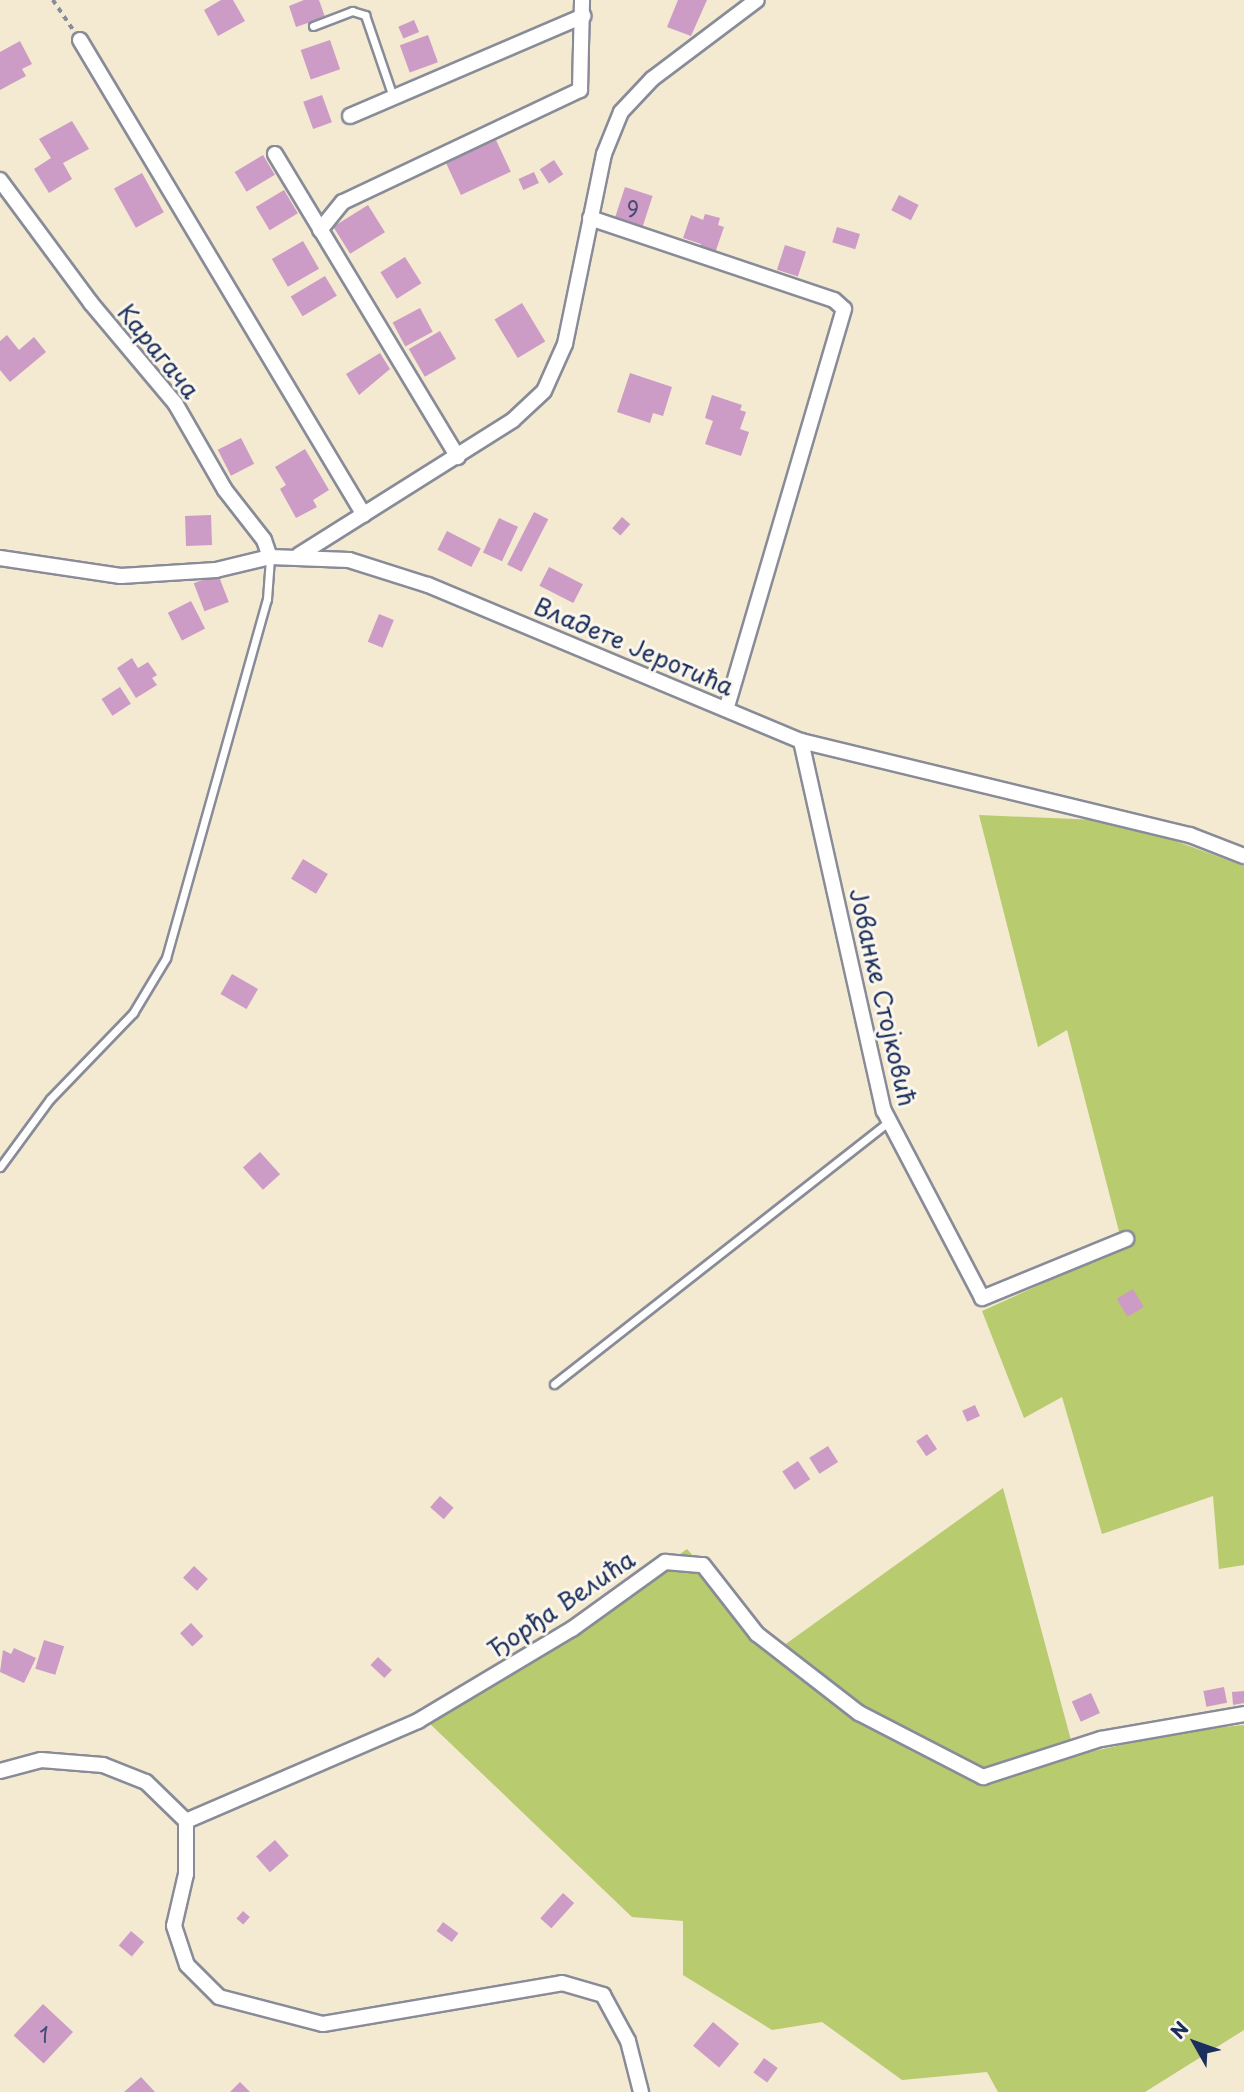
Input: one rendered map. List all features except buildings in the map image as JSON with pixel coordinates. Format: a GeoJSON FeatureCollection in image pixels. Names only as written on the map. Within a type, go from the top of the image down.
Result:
{"type":"FeatureCollection","features":[{"type":"Feature","properties":{"kind":"street"},"geometry":{"type":"LineString","coordinates":[[320,230],[343,202],[580,90],[582,0]]}},
{"type":"Feature","properties":{"kind":"street"},"geometry":{"type":"LineString","coordinates":[[299,555],[458,457],[513,420],[544,391],[565,344],[590,218],[611,132],[632,96],[757,0]]}},
{"type":"Feature","properties":{"kind":"street"},"geometry":{"type":"LineString","coordinates":[[350,116],[583,16]]}},
{"type":"Feature","properties":{"kind":"street"},"geometry":{"type":"LineString","coordinates":[[80,40],[364,515]]}},
{"type":"Feature","properties":{"kind":"street"},"geometry":{"type":"LineString","coordinates":[[275,154],[458,457]]}},
{"type":"Feature","properties":{"kind":"street","name":"Карагача"},"geometry":{"type":"LineString","coordinates":[[0,180],[91,303],[175,402],[225,491],[264,540],[270,557]]}},
{"type":"Feature","properties":{"kind":"street"},"geometry":{"type":"LineString","coordinates":[[590,218],[834,300],[844,309],[726,709]]}},
{"type":"Feature","properties":{"kind":"street","name":"Владете Јеротића"},"geometry":{"type":"LineString","coordinates":[[0,558],[121,576],[216,570],[270,557],[299,555],[349,561],[428,585],[801,741],[1190,835],[1244,856]]}},
{"type":"Feature","properties":{"kind":"street","name":"Јованке Стојковић"},"geometry":{"type":"LineString","coordinates":[[801,741],[889,1121],[982,1298],[1126,1239]]}},
{"type":"Feature","properties":{"kind":"street","name":"Ђорђа Велића"},"geometry":{"type":"LineString","coordinates":[[186,1821],[418,1721],[572,1629],[665,1562],[704,1565],[757,1634],[859,1713],[983,1777],[1101,1739],[1244,1714]]}},
{"type":"Feature","properties":{"kind":"street"},"geometry":{"type":"LineString","coordinates":[[0,1771],[41,1760],[103,1765],[146,1782],[186,1821],[186,1874],[174,1926],[187,1965],[219,1997],[323,2024],[562,1983],[603,1995],[628,2040],[641,2092]]}},
{"type":"Feature","properties":{"kind":"lane"},"geometry":{"type":"LineString","coordinates":[[313,26],[352,11],[365,15],[393,98]]}},
{"type":"Feature","properties":{"kind":"lane"},"geometry":{"type":"LineString","coordinates":[[0,1167],[50,1098],[133,1013],[166,958],[267,600],[270,557]]}},
{"type":"Feature","properties":{"kind":"lane"},"geometry":{"type":"LineString","coordinates":[[554,1384],[889,1121]]}},
{"type":"Feature","properties":{"kind":"path"},"geometry":{"type":"LineString","coordinates":[[53,0],[80,40]]}},
{"type":"Feature","properties":{"kind":"green space"},"geometry":{"type":"Polygon","coordinates":[[[979,815],[1121,821],[1244,866],[1244,1565],[1219,1569],[1213,1496],[1102,1534],[1062,1397],[1024,1418],[982,1311],[1123,1247],[1067,1030],[1038,1047],[979,815]]]}},
{"type":"Feature","properties":{"kind":"green space"},"geometry":{"type":"Polygon","coordinates":[[[1003,1488],[1075,1755],[1192,1730],[1244,1725],[1244,2030],[1145,2092],[998,2092],[987,2072],[902,2080],[822,2022],[772,2030],[683,1975],[683,1921],[632,1917],[427,1721],[583,1625],[687,1549],[725,1591],[769,1656],[1003,1488]]]}}]}
